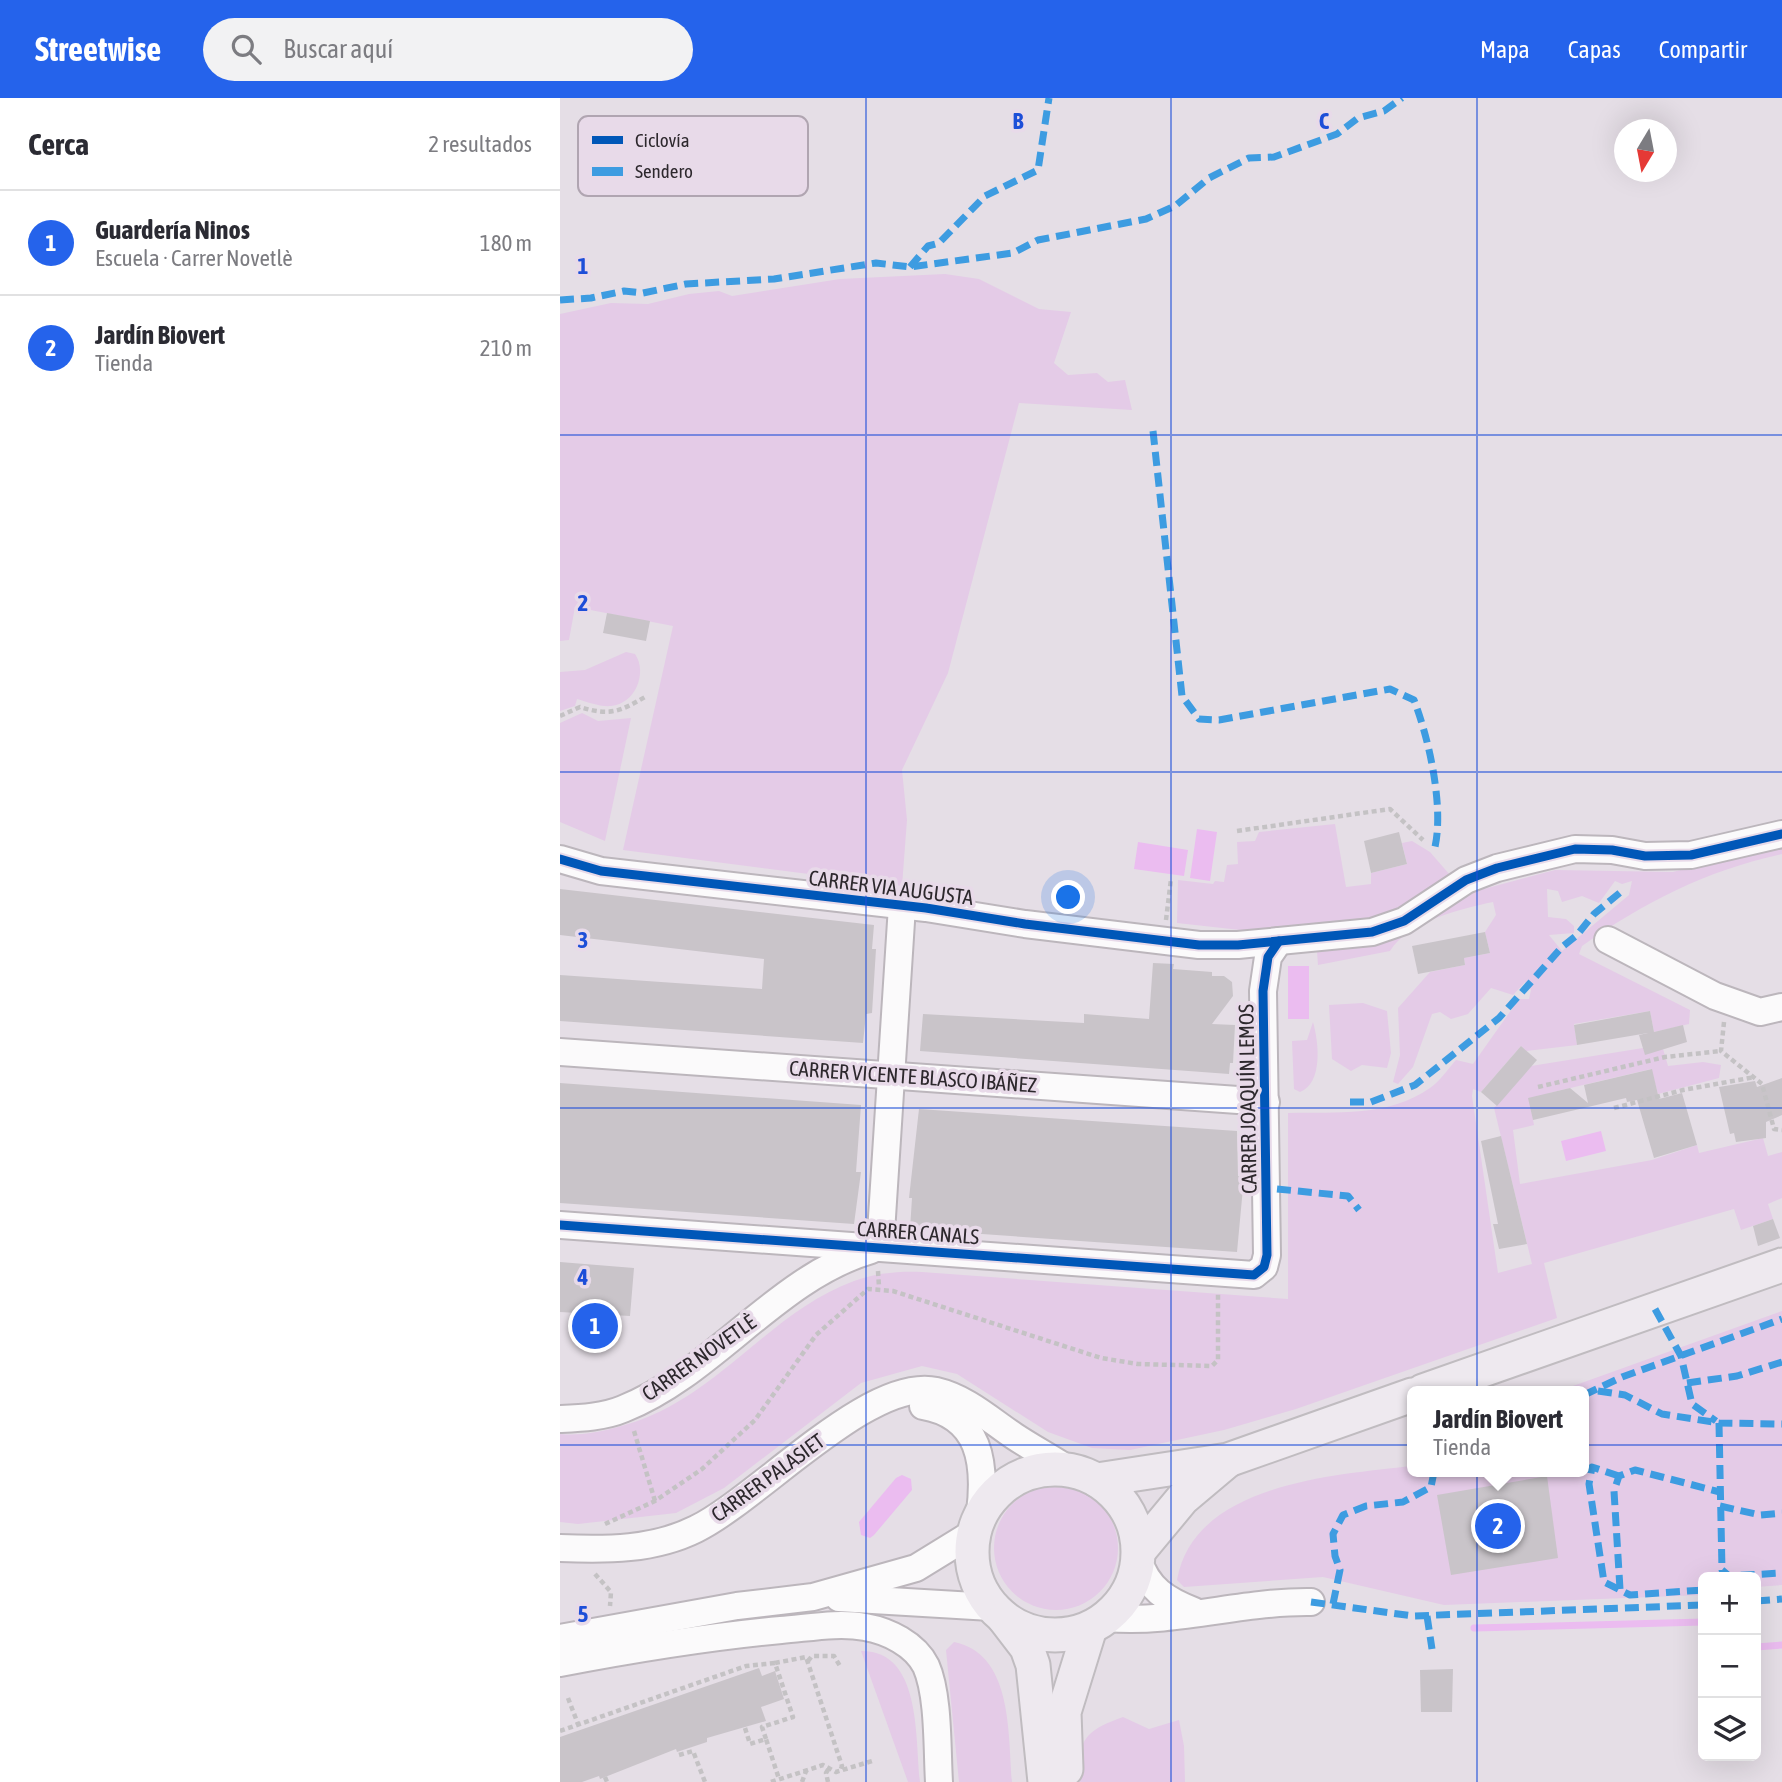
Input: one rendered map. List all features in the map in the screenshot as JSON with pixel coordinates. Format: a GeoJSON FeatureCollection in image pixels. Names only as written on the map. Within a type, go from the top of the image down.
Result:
{"type":"FeatureCollection","features":[{"type":"Feature","properties":{"kind":"main road"},"geometry":{"type":"LineString","coordinates":[[1437,1386],[1782,1265]]}},
{"type":"Feature","properties":{"kind":"main road"},"geometry":{"type":"LineString","coordinates":[[1045,1782],[1033,1665],[1027,1648],[980,1590],[973,1572],[976,1523],[1001,1488],[1021,1475],[1045,1469],[1083,1475],[1228,1460],[1407,1397]]}},
{"type":"Feature","properties":{"kind":"main road"},"geometry":{"type":"LineString","coordinates":[[1138,1555],[1183,1498],[1228,1460]]}},
{"type":"Feature","properties":{"kind":"main road"},"geometry":{"type":"LineString","coordinates":[[997,1613],[1023,1629],[1045,1635],[1068,1635],[1098,1623],[1124,1599],[1135,1576],[1138,1555],[1136,1530],[1127,1510],[1114,1493],[1083,1475]]}},
{"type":"Feature","properties":{"kind":"main road"},"geometry":{"type":"LineString","coordinates":[[1067,1782],[1064,1712],[1098,1623]]}},
{"type":"Feature","properties":{"kind":"street","name":"CARRER VIA AUGUSTA"},"geometry":{"type":"LineString","coordinates":[[560,859],[601,871],[1218,946],[1372,932],[1404,921],[1466,880],[1497,868],[1575,849],[1645,856],[1691,855],[1782,834]]}},
{"type":"Feature","properties":{"kind":"street"},"geometry":{"type":"LineString","coordinates":[[879,1258],[902,906]]}},
{"type":"Feature","properties":{"kind":"street"},"geometry":{"type":"LineString","coordinates":[[1608,940],[1730,1001],[1760,1012],[1782,1007]]}},
{"type":"Feature","properties":{"kind":"street","name":"CARRER JOAQUÍN LEMOS"},"geometry":{"type":"LineString","coordinates":[[1266,1260],[1263,990],[1268,957],[1279,941]]}},
{"type":"Feature","properties":{"kind":"street","name":"CARRER JOAQUÍN LEMOS"},"geometry":{"type":"LineString","coordinates":[[1218,946],[1249,968],[1263,990]]}},
{"type":"Feature","properties":{"kind":"street","name":"CARRER VICENTE BLASCO IBÁÑEZ"},"geometry":{"type":"LineString","coordinates":[[560,1052],[1266,1102]]}},
{"type":"Feature","properties":{"kind":"street","name":"CARRER CANALS"},"geometry":{"type":"LineString","coordinates":[[560,1225],[783,1242],[879,1258],[1248,1276],[1260,1272],[1266,1260]]}},
{"type":"Feature","properties":{"kind":"street"},"geometry":{"type":"LineString","coordinates":[[783,1242],[796,1251],[799,1264],[792,1292]]}},
{"type":"Feature","properties":{"kind":"street","name":"CARRER NOVETLÈ"},"geometry":{"type":"LineString","coordinates":[[560,1419],[617,1411],[651,1395],[817,1274],[879,1258]]}},
{"type":"Feature","properties":{"kind":"street","name":"CARRER PALASIET"},"geometry":{"type":"LineString","coordinates":[[560,1548],[642,1546],[695,1530],[754,1493],[850,1418],[892,1394],[908,1390],[935,1391],[968,1404],[1083,1475]]}},
{"type":"Feature","properties":{"kind":"street","name":"CARRER PALASIET"},"geometry":{"type":"LineString","coordinates":[[850,1418],[905,1404],[932,1407],[958,1420],[968,1430],[982,1463],[976,1523]]}},
{"type":"Feature","properties":{"kind":"street"},"geometry":{"type":"LineString","coordinates":[[560,1637],[737,1606],[813,1597],[916,1568],[976,1523]]}},
{"type":"Feature","properties":{"kind":"street"},"geometry":{"type":"LineString","coordinates":[[1138,1555],[1142,1570],[1166,1600],[1194,1611]]}},
{"type":"Feature","properties":{"kind":"street"},"geometry":{"type":"LineString","coordinates":[[813,1597],[997,1613]]}},
{"type":"Feature","properties":{"kind":"street"},"geometry":{"type":"LineString","coordinates":[[1098,1623],[1180,1617],[1194,1611],[1261,1603],[1311,1602]]}},
{"type":"Feature","properties":{"kind":"street"},"geometry":{"type":"LineString","coordinates":[[560,1663],[670,1643],[834,1625],[863,1626],[886,1632],[911,1647],[926,1665],[931,1686],[939,1782]]}},
{"type":"Feature","properties":{"kind":"path"},"geometry":{"type":"LineString","coordinates":[[560,716],[580,707],[604,714],[625,709],[645,697]]}},
{"type":"Feature","properties":{"kind":"path"},"geometry":{"type":"LineString","coordinates":[[1237,831],[1390,809],[1423,839]]}},
{"type":"Feature","properties":{"kind":"path"},"geometry":{"type":"LineString","coordinates":[[1166,928],[1171,879]]}},
{"type":"Feature","properties":{"kind":"path"},"geometry":{"type":"LineString","coordinates":[[1721,1051],[1721,1030],[1730,1001]]}},
{"type":"Feature","properties":{"kind":"path"},"geometry":{"type":"LineString","coordinates":[[1538,1087],[1665,1057],[1721,1051],[1762,1084],[1774,1129],[1782,1130]]}},
{"type":"Feature","properties":{"kind":"path"},"geometry":{"type":"LineString","coordinates":[[1614,1108],[1683,1090],[1756,1077]]}},
{"type":"Feature","properties":{"kind":"path"},"geometry":{"type":"LineString","coordinates":[[879,1258],[879,1287]]}},
{"type":"Feature","properties":{"kind":"path"},"geometry":{"type":"LineString","coordinates":[[630,1420],[655,1501]]}},
{"type":"Feature","properties":{"kind":"path"},"geometry":{"type":"LineString","coordinates":[[595,1574],[611,1592],[612,1601],[606,1614]]}},
{"type":"Feature","properties":{"kind":"path"},"geometry":{"type":"LineString","coordinates":[[807,1662],[812,1657],[834,1656],[840,1666]]}},
{"type":"Feature","properties":{"kind":"path"},"geometry":{"type":"LineString","coordinates":[[560,1731],[578,1724],[588,1724],[729,1675],[746,1666],[806,1657],[842,1766],[840,1771]]}},
{"type":"Feature","properties":{"kind":"path"},"geometry":{"type":"LineString","coordinates":[[775,1663],[793,1717],[762,1727],[779,1779]]}},
{"type":"Feature","properties":{"kind":"path"},"geometry":{"type":"LineString","coordinates":[[568,1699],[578,1724]]}},
{"type":"Feature","properties":{"kind":"path"},"geometry":{"type":"LineString","coordinates":[[745,1728],[750,1744],[765,1739]]}},
{"type":"Feature","properties":{"kind":"path"},"geometry":{"type":"LineString","coordinates":[[679,1755],[693,1751],[705,1782]]}},
{"type":"Feature","properties":{"kind":"path"},"geometry":{"type":"LineString","coordinates":[[771,1782],[823,1765],[840,1771],[872,1761]]}},
{"type":"Feature","properties":{"kind":"path"},"geometry":{"type":"LineString","coordinates":[[828,1782],[826,1773],[829,1768]]}},
{"type":"Feature","properties":{"kind":"path"},"geometry":{"type":"LineString","coordinates":[[802,1782],[806,1771]]}},
{"type":"Feature","properties":{"kind":"shaded area"},"geometry":{"type":"Polygon","coordinates":[[[945,274],[979,279],[1039,309],[1071,312],[1054,363],[1068,375],[1097,373],[1108,382],[1125,380],[1132,410],[1019,403],[948,673],[902,770],[907,820],[902,886],[623,850],[673,626],[575,607],[569,640],[560,641],[560,314],[611,303],[648,304],[689,294],[719,291],[732,296],[840,279],[945,274]]]}},
{"type":"Feature","properties":{"kind":"shaded area"},"geometry":{"type":"Polygon","coordinates":[[[626,652],[635,654],[640,670],[637,686],[627,700],[607,706],[577,699],[575,706],[560,711],[560,672],[585,670],[626,652]]]}},
{"type":"Feature","properties":{"kind":"shaded area"},"geometry":{"type":"Polygon","coordinates":[[[582,713],[598,721],[631,718],[605,841],[560,822],[560,723],[582,713]]]}},
{"type":"Feature","properties":{"kind":"shaded area"},"geometry":{"type":"Polygon","coordinates":[[[1335,824],[1346,887],[1371,884],[1371,873],[1407,864],[1402,843],[1412,841],[1430,852],[1450,875],[1390,917],[1296,936],[1177,923],[1178,880],[1213,884],[1215,881],[1224,882],[1227,865],[1238,864],[1237,842],[1255,841],[1259,832],[1335,824]]]}},
{"type":"Feature","properties":{"kind":"shaded area"},"geometry":{"type":"Polygon","coordinates":[[[1197,829],[1217,832],[1210,881],[1190,878],[1197,829]]]}},
{"type":"Feature","properties":{"kind":"shaded area"},"geometry":{"type":"Polygon","coordinates":[[[1138,842],[1188,850],[1184,876],[1134,869],[1138,842]]]}},
{"type":"Feature","properties":{"kind":"shaded area"},"geometry":{"type":"Polygon","coordinates":[[[1782,843],[1782,854],[1728,869],[1678,890],[1629,915],[1582,946],[1579,954],[1690,1010],[1689,1024],[1654,1032],[1650,1011],[1574,1024],[1577,1045],[1526,1051],[1521,1046],[1481,1092],[1473,1089],[1498,1273],[1532,1264],[1494,1108],[1531,1066],[1643,1048],[1645,1053],[1663,1049],[1668,1066],[1703,1062],[1721,1065],[1719,1078],[1658,1094],[1651,1069],[1549,1093],[1530,1104],[1534,1125],[1513,1130],[1520,1184],[1652,1160],[1697,1145],[1699,1153],[1763,1138],[1768,1156],[1782,1152],[1782,1198],[1768,1204],[1773,1219],[1741,1230],[1734,1209],[1544,1263],[1557,1318],[1296,1409],[1224,1430],[1130,1450],[1092,1448],[1048,1432],[957,1374],[922,1366],[861,1383],[724,1488],[676,1513],[578,1524],[560,1522],[560,1434],[604,1430],[653,1415],[712,1379],[793,1314],[822,1296],[862,1278],[888,1273],[922,1272],[1288,1299],[1288,1113],[1362,1111],[1397,1104],[1414,1097],[1434,1085],[1456,1060],[1473,1064],[1519,999],[1529,999],[1531,990],[1525,982],[1513,995],[1491,988],[1468,1014],[1451,1019],[1440,1012],[1432,1014],[1413,1067],[1398,1084],[1393,1082],[1400,1055],[1398,1008],[1430,972],[1465,965],[1464,958],[1490,953],[1485,932],[1496,915],[1493,902],[1466,908],[1422,924],[1409,932],[1390,951],[1318,965],[1317,951],[1351,947],[1476,891],[1555,870],[1673,872],[1782,843]],[[1615,881],[1599,903],[1582,896],[1562,902],[1558,891],[1547,889],[1548,917],[1566,919],[1574,926],[1574,933],[1549,935],[1562,951],[1629,895],[1632,881],[1622,884],[1615,881]]]}},
{"type":"Feature","properties":{"kind":"shaded area"},"geometry":{"type":"Polygon","coordinates":[[[1288,966],[1309,966],[1309,1019],[1288,1019],[1288,966]]]}},
{"type":"Feature","properties":{"kind":"shaded area"},"geometry":{"type":"Polygon","coordinates":[[[1363,1003],[1387,1011],[1391,1053],[1387,1068],[1362,1065],[1351,1071],[1332,1059],[1329,1005],[1363,1003]]]}},
{"type":"Feature","properties":{"kind":"shaded area"},"geometry":{"type":"Polygon","coordinates":[[[1313,1022],[1318,1051],[1316,1071],[1313,1080],[1300,1092],[1294,1089],[1292,1041],[1307,1040],[1313,1022]]]}},
{"type":"Feature","properties":{"kind":"shaded area"},"geometry":{"type":"Polygon","coordinates":[[[1601,1131],[1606,1151],[1566,1161],[1561,1141],[1601,1131]]]}},
{"type":"Feature","properties":{"kind":"shaded area"},"geometry":{"type":"Polygon","coordinates":[[[1782,1311],[1782,1585],[1761,1587],[1761,1572],[1698,1572],[1698,1595],[1444,1605],[1323,1577],[1184,1587],[1177,1580],[1189,1548],[1210,1523],[1239,1504],[1272,1490],[1308,1480],[1407,1467],[1407,1477],[1589,1477],[1589,1386],[1573,1386],[1782,1311]]]}},
{"type":"Feature","properties":{"kind":"shaded area"},"geometry":{"type":"Polygon","coordinates":[[[902,1475],[911,1479],[912,1490],[874,1535],[870,1538],[861,1535],[859,1522],[896,1478],[902,1475]]]}},
{"type":"Feature","properties":{"kind":"shaded area"},"geometry":{"type":"Polygon","coordinates":[[[1056,1486],[1080,1491],[1100,1504],[1113,1524],[1118,1548],[1113,1572],[1100,1592],[1080,1605],[1056,1610],[1032,1605],[1012,1592],[999,1572],[994,1548],[999,1524],[1012,1504],[1032,1491],[1056,1486]]]}},
{"type":"Feature","properties":{"kind":"shaded area"},"geometry":{"type":"Polygon","coordinates":[[[954,1642],[973,1649],[987,1662],[997,1679],[1004,1698],[1012,1782],[959,1782],[946,1650],[954,1642]]]}},
{"type":"Feature","properties":{"kind":"shaded area"},"geometry":{"type":"Polygon","coordinates":[[[861,1651],[881,1655],[895,1665],[905,1681],[912,1700],[920,1782],[908,1782],[861,1651]]]}},
{"type":"Feature","properties":{"kind":"shaded area"},"geometry":{"type":"Polygon","coordinates":[[[1123,1717],[1149,1729],[1179,1720],[1184,1746],[1185,1782],[1080,1782],[1080,1756],[1086,1739],[1099,1727],[1123,1717]]]}},
{"type":"Feature","properties":{"kind":"building"},"geometry":{"type":"Polygon","coordinates":[[[607,613],[650,621],[646,641],[603,633],[607,613]]]}},
{"type":"Feature","properties":{"kind":"building"},"geometry":{"type":"Polygon","coordinates":[[[1399,832],[1407,864],[1371,873],[1364,841],[1399,832]]]}},
{"type":"Feature","properties":{"kind":"building"},"geometry":{"type":"Polygon","coordinates":[[[560,889],[874,925],[872,949],[876,949],[872,1013],[866,1014],[863,1043],[560,1021],[560,975],[762,989],[764,959],[560,935],[560,889]]]}},
{"type":"Feature","properties":{"kind":"building"},"geometry":{"type":"Polygon","coordinates":[[[1485,932],[1490,953],[1464,958],[1465,965],[1418,974],[1412,946],[1485,932]]]}},
{"type":"Feature","properties":{"kind":"building"},"geometry":{"type":"Polygon","coordinates":[[[1153,963],[1174,964],[1173,969],[1212,972],[1212,976],[1224,976],[1232,982],[1233,996],[1212,1024],[1235,1025],[1233,1063],[1230,1063],[1229,1074],[920,1051],[923,1014],[1084,1023],[1084,1014],[1149,1019],[1153,963]]]}},
{"type":"Feature","properties":{"kind":"building"},"geometry":{"type":"Polygon","coordinates":[[[1650,1011],[1654,1032],[1683,1025],[1687,1042],[1645,1055],[1639,1035],[1648,1033],[1577,1045],[1574,1025],[1650,1011]]]}},
{"type":"Feature","properties":{"kind":"building"},"geometry":{"type":"Polygon","coordinates":[[[1521,1046],[1537,1060],[1497,1106],[1481,1092],[1521,1046]]]}},
{"type":"Feature","properties":{"kind":"building"},"geometry":{"type":"Polygon","coordinates":[[[1652,1069],[1659,1099],[1682,1093],[1697,1145],[1654,1158],[1637,1100],[1627,1102],[1626,1098],[1533,1120],[1528,1098],[1570,1088],[1588,1103],[1584,1085],[1652,1069]]]}},
{"type":"Feature","properties":{"kind":"building"},"geometry":{"type":"Polygon","coordinates":[[[1782,1078],[1782,1115],[1766,1122],[1766,1138],[1736,1142],[1734,1133],[1730,1134],[1719,1087],[1755,1081],[1757,1087],[1782,1078]]]}},
{"type":"Feature","properties":{"kind":"building"},"geometry":{"type":"Polygon","coordinates":[[[560,1083],[861,1105],[856,1172],[861,1172],[854,1224],[560,1203],[560,1083]]]}},
{"type":"Feature","properties":{"kind":"building"},"geometry":{"type":"Polygon","coordinates":[[[919,1109],[1237,1131],[1238,1176],[1244,1177],[1237,1252],[910,1229],[912,1198],[909,1198],[919,1109]]]}},
{"type":"Feature","properties":{"kind":"building"},"geometry":{"type":"Polygon","coordinates":[[[1501,1136],[1527,1244],[1499,1249],[1493,1224],[1498,1224],[1481,1141],[1501,1136]]]}},
{"type":"Feature","properties":{"kind":"building"},"geometry":{"type":"Polygon","coordinates":[[[1773,1219],[1780,1238],[1758,1246],[1753,1226],[1773,1219]]]}},
{"type":"Feature","properties":{"kind":"building"},"geometry":{"type":"Polygon","coordinates":[[[560,1262],[634,1268],[630,1316],[560,1312],[560,1262]]]}},
{"type":"Feature","properties":{"kind":"building"},"geometry":{"type":"Polygon","coordinates":[[[1547,1477],[1558,1558],[1451,1575],[1437,1495],[1547,1477]]]}},
{"type":"Feature","properties":{"kind":"building"},"geometry":{"type":"Polygon","coordinates":[[[759,1668],[762,1676],[775,1671],[784,1699],[761,1707],[766,1721],[707,1738],[707,1742],[677,1752],[676,1749],[600,1779],[599,1776],[582,1782],[560,1782],[560,1737],[759,1668]]]}},
{"type":"Feature","properties":{"kind":"building"},"geometry":{"type":"Polygon","coordinates":[[[1453,1669],[1452,1712],[1421,1712],[1420,1670],[1453,1669]]]}},
{"type":"Feature","properties":{"kind":"waterway"},"geometry":{"type":"LineString","coordinates":[[1474,1628],[1698,1622]]}},
{"type":"Feature","properties":{"kind":"waterway"},"geometry":{"type":"LineString","coordinates":[[1761,1647],[1782,1645]]}},
{"type":"Feature","properties":{"kind":"marked path"},"geometry":{"type":"LineString","coordinates":[[910,267],[928,246],[939,243],[985,196],[1038,170],[1049,98]]}},
{"type":"Feature","properties":{"kind":"marked path"},"geometry":{"type":"LineString","coordinates":[[560,300],[591,298],[624,291],[643,293],[686,284],[774,279],[876,263],[910,267],[1013,253],[1038,240],[1146,219],[1175,206],[1209,178],[1249,158],[1274,157],[1337,134],[1358,118],[1384,111],[1402,98]]}},
{"type":"Feature","properties":{"kind":"marked path"},"geometry":{"type":"LineString","coordinates":[[1153,431],[1182,696],[1199,719],[1219,720],[1390,689],[1414,700],[1434,773],[1438,812],[1435,847]]}},
{"type":"Feature","properties":{"kind":"marked path"},"geometry":{"type":"LineString","coordinates":[[1350,1102],[1371,1102],[1415,1085],[1499,1018],[1562,947],[1577,935],[1594,914],[1622,891]]}},
{"type":"Feature","properties":{"kind":"marked path"},"geometry":{"type":"LineString","coordinates":[[1277,1189],[1348,1196],[1359,1210]]}},
{"type":"Feature","properties":{"kind":"marked path"},"geometry":{"type":"LineString","coordinates":[[1655,1309],[1681,1356],[1692,1404],[1716,1421]]}},
{"type":"Feature","properties":{"kind":"marked path"},"geometry":{"type":"LineString","coordinates":[[1589,1393],[1622,1377],[1782,1319]]}},
{"type":"Feature","properties":{"kind":"marked path"},"geometry":{"type":"LineString","coordinates":[[1687,1383],[1737,1376],[1782,1362]]}},
{"type":"Feature","properties":{"kind":"marked path"},"geometry":{"type":"LineString","coordinates":[[1598,1391],[1625,1395],[1662,1414],[1719,1423],[1782,1424]]}},
{"type":"Feature","properties":{"kind":"marked path"},"geometry":{"type":"LineString","coordinates":[[1719,1423],[1722,1570],[1729,1576],[1782,1573]]}},
{"type":"Feature","properties":{"kind":"marked path"},"geometry":{"type":"LineString","coordinates":[[1619,1476],[1592,1467],[1589,1484],[1604,1582],[1630,1595],[1698,1590]]}},
{"type":"Feature","properties":{"kind":"marked path"},"geometry":{"type":"LineString","coordinates":[[1620,1589],[1614,1491],[1619,1476],[1635,1470],[1720,1492]]}},
{"type":"Feature","properties":{"kind":"marked path"},"geometry":{"type":"LineString","coordinates":[[1333,1604],[1340,1570],[1335,1556],[1333,1534],[1343,1515],[1366,1506],[1403,1502],[1431,1487],[1433,1477]]}},
{"type":"Feature","properties":{"kind":"marked path"},"geometry":{"type":"LineString","coordinates":[[1720,1506],[1760,1515],[1782,1513]]}},
{"type":"Feature","properties":{"kind":"marked path"},"geometry":{"type":"LineString","coordinates":[[1761,1601],[1782,1599]]}},
{"type":"Feature","properties":{"kind":"marked path"},"geometry":{"type":"LineString","coordinates":[[1311,1602],[1413,1616],[1698,1605]]}},
{"type":"Feature","properties":{"kind":"marked path"},"geometry":{"type":"LineString","coordinates":[[1427,1616],[1432,1649]]}},
{"type":"Feature","properties":{"kind":"cycle path"},"geometry":{"type":"LineString","coordinates":[[560,859],[601,871],[926,908],[1025,924],[1199,945],[1238,945],[1372,932],[1404,921],[1466,880],[1497,868],[1575,849],[1612,850],[1645,856],[1691,855],[1782,834]]}},
{"type":"Feature","properties":{"kind":"cycle path"},"geometry":{"type":"LineString","coordinates":[[560,1225],[1254,1275],[1264,1267],[1267,1255],[1263,991],[1268,957],[1279,941]]}},
{"type":"Feature","properties":{"kind":"place","name":"Guardería Ninos"},"geometry":{"type":"Point","coordinates":[595,1326]}},
{"type":"Feature","properties":{"kind":"place","name":"Jardín Biovert"},"geometry":{"type":"Point","coordinates":[1498,1526]}}]}
